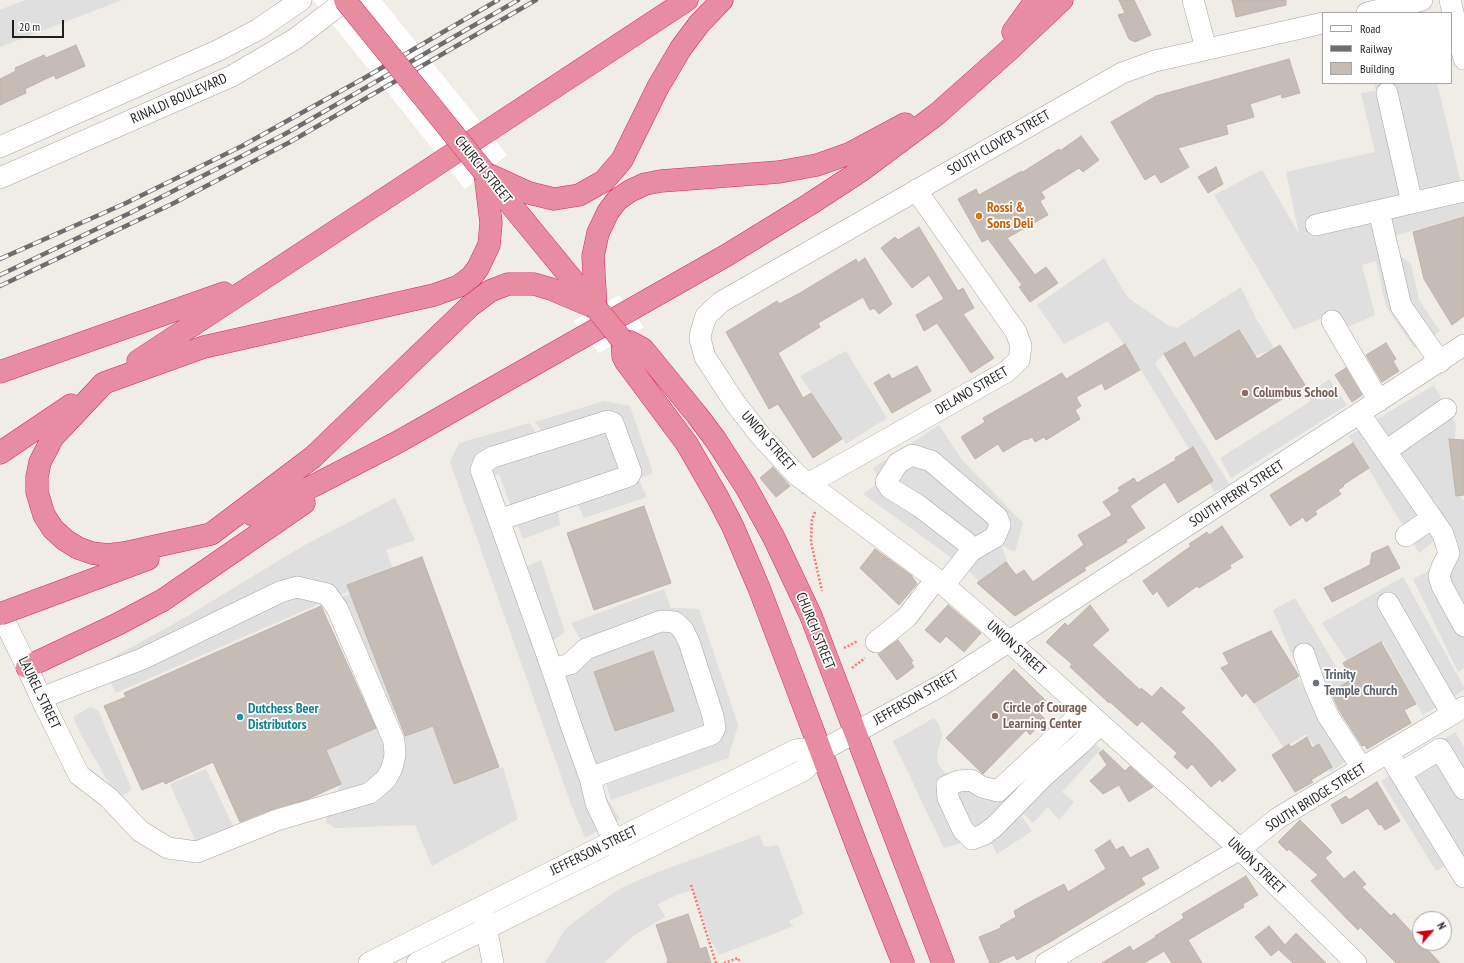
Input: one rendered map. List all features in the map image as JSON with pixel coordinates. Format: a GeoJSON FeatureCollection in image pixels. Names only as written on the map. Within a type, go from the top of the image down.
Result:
{"type":"FeatureCollection","features":[{"type":"Feature","properties":{"kind":"highway","name":"CHURCH STREET"},"geometry":{"type":"LineString","coordinates":[[346,0],[622,340],[637,345],[643,349],[662,370],[715,439],[746,487],[774,538],[799,590],[942,963]]}},
{"type":"Feature","properties":{"kind":"highway"},"geometry":{"type":"LineString","coordinates":[[0,453],[278,268],[687,0]]}},
{"type":"Feature","properties":{"kind":"highway"},"geometry":{"type":"LineString","coordinates":[[485,173],[529,193],[554,199],[579,195],[600,184],[611,175],[622,160],[658,87],[681,48],[699,24],[722,0]]}},
{"type":"Feature","properties":{"kind":"highway"},"geometry":{"type":"LineString","coordinates":[[0,613],[211,534],[292,497],[370,457],[754,240],[868,165],[913,132],[969,87],[1054,2]]}},
{"type":"Feature","properties":{"kind":"highway"},"geometry":{"type":"LineString","coordinates":[[485,173],[491,223],[489,245],[478,268],[472,276],[459,286],[434,296],[204,347],[104,383],[53,437],[43,455],[38,470],[37,492],[41,507],[48,522],[58,535],[71,545],[92,553],[107,555],[124,553],[211,534],[313,457],[470,306],[490,291],[508,284],[534,284],[551,289],[596,308],[593,256],[598,233],[608,212],[617,200],[630,191],[645,184],[661,181],[780,172],[829,161],[863,147],[969,87]]}},
{"type":"Feature","properties":{"kind":"highway"},"geometry":{"type":"LineString","coordinates":[[0,372],[193,305],[234,289],[278,268]]}},
{"type":"Feature","properties":{"kind":"highway"},"geometry":{"type":"LineString","coordinates":[[622,340],[623,356],[626,362],[687,444],[708,478],[730,521],[759,588],[903,963]]}},
{"type":"Feature","properties":{"kind":"highway"},"geometry":{"type":"LineString","coordinates":[[27,667],[118,624],[163,600],[370,457]]}},
{"type":"Feature","properties":{"kind":"street","name":"RINALDI BOULEVARD"},"geometry":{"type":"LineString","coordinates":[[0,147],[220,50],[259,29],[301,0]]}},
{"type":"Feature","properties":{"kind":"street","name":"RINALDI BOULEVARD"},"geometry":{"type":"LineString","coordinates":[[0,178],[232,76],[290,42],[346,0]]}},
{"type":"Feature","properties":{"kind":"street"},"geometry":{"type":"LineString","coordinates":[[1193,0],[1206,49]]}},
{"type":"Feature","properties":{"kind":"street"},"geometry":{"type":"LineString","coordinates":[[1370,12],[1422,0]]}},
{"type":"Feature","properties":{"kind":"street"},"geometry":{"type":"LineString","coordinates":[[1450,0],[1464,59]]}},
{"type":"Feature","properties":{"kind":"street","name":"SOUTH CLOVER STREET"},"geometry":{"type":"LineString","coordinates":[[703,324],[710,311],[721,302],[1122,73],[1155,61],[1322,23]]}},
{"type":"Feature","properties":{"kind":"street"},"geometry":{"type":"LineString","coordinates":[[1387,93],[1412,203]]}},
{"type":"Feature","properties":{"kind":"street","name":"DELANO STREET"},"geometry":{"type":"LineString","coordinates":[[808,484],[1006,372],[1019,360],[1021,346],[1016,332],[916,190]]}},
{"type":"Feature","properties":{"kind":"street"},"geometry":{"type":"LineString","coordinates":[[1316,225],[1464,191]]}},
{"type":"Feature","properties":{"kind":"street"},"geometry":{"type":"LineString","coordinates":[[1379,211],[1401,306],[1440,362]]}},
{"type":"Feature","properties":{"kind":"street"},"geometry":{"type":"LineString","coordinates":[[1332,321],[1380,401]]}},
{"type":"Feature","properties":{"kind":"street","name":"UNION STREET"},"geometry":{"type":"LineString","coordinates":[[703,324],[700,340],[702,348],[719,379],[760,435],[785,463],[808,484],[940,582],[1009,642],[1240,849],[1356,963]]}},
{"type":"Feature","properties":{"kind":"street","name":"SOUTH PERRY STREET"},"geometry":{"type":"LineString","coordinates":[[1009,642],[1464,345]]}},
{"type":"Feature","properties":{"kind":"street"},"geometry":{"type":"LineString","coordinates":[[1386,451],[1446,409]]}},
{"type":"Feature","properties":{"kind":"street"},"geometry":{"type":"LineString","coordinates":[[1360,414],[1443,534],[1449,547],[1449,553],[1439,576],[1442,586],[1459,605],[1464,626]]}},
{"type":"Feature","properties":{"kind":"street"},"geometry":{"type":"LineString","coordinates":[[499,520],[629,476],[631,472],[613,423],[608,421],[492,457],[484,462],[481,470],[590,778],[596,803],[623,860]]}},
{"type":"Feature","properties":{"kind":"street"},"geometry":{"type":"LineString","coordinates":[[876,642],[907,617],[971,551],[995,537],[1000,525],[997,517],[931,461],[912,455],[898,463],[886,482],[890,488],[919,506],[966,542],[971,551]]}},
{"type":"Feature","properties":{"kind":"street"},"geometry":{"type":"LineString","coordinates":[[1406,536],[1432,518]]}},
{"type":"Feature","properties":{"kind":"street","name":"LAUREL STREET"},"geometry":{"type":"LineString","coordinates":[[0,613],[78,775],[109,798],[140,831],[168,848],[197,852],[277,820],[370,793],[386,779],[392,768],[395,755],[394,741],[337,608],[327,594],[297,587],[280,592],[142,659],[41,698]]}},
{"type":"Feature","properties":{"kind":"street"},"geometry":{"type":"LineString","coordinates":[[1388,603],[1458,711]]}},
{"type":"Feature","properties":{"kind":"street"},"geometry":{"type":"LineString","coordinates":[[552,669],[570,664],[586,649],[661,621],[675,622],[683,630],[689,642],[713,716],[715,728],[712,734],[590,778]]}},
{"type":"Feature","properties":{"kind":"street","name":"JEFFERSON STREET"},"geometry":{"type":"LineString","coordinates":[[417,963],[804,770],[820,750],[855,733],[942,685],[1009,642]]}},
{"type":"Feature","properties":{"kind":"street"},"geometry":{"type":"LineString","coordinates":[[1304,654],[1315,686],[1328,716],[1362,768]]}},
{"type":"Feature","properties":{"kind":"street"},"geometry":{"type":"LineString","coordinates":[[1085,710],[998,790],[982,788],[971,780],[959,781],[947,786],[948,798],[963,830],[972,839],[983,835],[994,827],[1100,724]]}},
{"type":"Feature","properties":{"kind":"street","name":"SOUTH BRIDGE STREET"},"geometry":{"type":"LineString","coordinates":[[1046,963],[1240,849],[1278,818],[1458,711]]}},
{"type":"Feature","properties":{"kind":"street","name":"JEFFERSON STREET"},"geometry":{"type":"LineString","coordinates":[[369,963],[796,750],[812,748],[820,750]]}},
{"type":"Feature","properties":{"kind":"street"},"geometry":{"type":"LineString","coordinates":[[1401,773],[1440,749],[1464,789]]}},
{"type":"Feature","properties":{"kind":"street"},"geometry":{"type":"LineString","coordinates":[[1388,752],[1464,877]]}},
{"type":"Feature","properties":{"kind":"street"},"geometry":{"type":"LineString","coordinates":[[482,906],[493,963]]}},
{"type":"Feature","properties":{"kind":"path"},"geometry":{"type":"LineString","coordinates":[[818,505],[812,519],[811,542],[824,595]]}},
{"type":"Feature","properties":{"kind":"path"},"geometry":{"type":"LineString","coordinates":[[691,885],[716,963]]}},
{"type":"Feature","properties":{"kind":"path"},"geometry":{"type":"LineString","coordinates":[[724,963],[738,958],[740,963]]}},
{"type":"Feature","properties":{"kind":"shaded area"},"geometry":{"type":"Polygon","coordinates":[[[25,0],[122,0],[0,47],[0,10],[25,0]]]}},
{"type":"Feature","properties":{"kind":"shaded area"},"geometry":{"type":"Polygon","coordinates":[[[1374,84],[1437,84],[1464,195],[1464,217],[1393,236],[1396,252],[1411,264],[1419,300],[1440,331],[1414,348],[1386,306],[1376,261],[1362,265],[1375,315],[1341,330],[1329,315],[1294,330],[1214,195],[1262,170],[1299,234],[1286,172],[1375,152],[1361,93],[1376,91],[1374,84]]]}},
{"type":"Feature","properties":{"kind":"shaded area"},"geometry":{"type":"Polygon","coordinates":[[[1104,258],[1128,298],[1168,325],[1177,328],[1241,287],[1256,318],[1274,349],[1255,356],[1239,331],[1194,358],[1184,342],[1164,354],[1155,363],[1229,484],[1215,492],[1143,373],[1108,321],[1064,344],[1037,305],[1104,258]]]}},
{"type":"Feature","properties":{"kind":"shaded area"},"geometry":{"type":"Polygon","coordinates":[[[846,351],[887,418],[846,444],[800,376],[846,351]]]}},
{"type":"Feature","properties":{"kind":"shaded area"},"geometry":{"type":"Polygon","coordinates":[[[1329,379],[1347,405],[1231,478],[1220,458],[1311,401],[1308,395],[1329,379]]]}},
{"type":"Feature","properties":{"kind":"shaded area"},"geometry":{"type":"Polygon","coordinates":[[[1434,385],[1456,425],[1453,474],[1462,500],[1464,500],[1464,668],[1458,672],[1413,579],[1453,558],[1443,534],[1419,553],[1349,436],[1434,385]]]}},
{"type":"Feature","properties":{"kind":"shaded area"},"geometry":{"type":"Polygon","coordinates":[[[604,401],[630,406],[653,473],[638,479],[647,497],[584,518],[578,504],[558,511],[560,525],[523,539],[499,474],[489,477],[526,567],[541,560],[565,632],[550,643],[561,666],[586,649],[571,623],[664,589],[671,608],[699,609],[738,725],[728,758],[611,800],[605,780],[598,784],[620,819],[585,838],[571,804],[450,462],[459,443],[530,423],[540,442],[548,440],[535,422],[604,401]]]}},
{"type":"Feature","properties":{"kind":"shaded area"},"geometry":{"type":"Polygon","coordinates":[[[939,425],[962,460],[1023,523],[1015,552],[1001,545],[1009,566],[983,585],[967,569],[863,494],[880,482],[873,468],[939,425]]]}},
{"type":"Feature","properties":{"kind":"shaded area"},"geometry":{"type":"Polygon","coordinates":[[[395,498],[415,540],[386,550],[394,571],[116,693],[101,664],[186,617],[301,547],[395,498]]]}},
{"type":"Feature","properties":{"kind":"shaded area"},"geometry":{"type":"Polygon","coordinates":[[[1403,577],[1464,687],[1464,690],[1423,715],[1383,642],[1351,667],[1322,623],[1403,577]]]}},
{"type":"Feature","properties":{"kind":"shaded area"},"geometry":{"type":"Polygon","coordinates":[[[353,593],[396,709],[385,715],[336,599],[353,593]]]}},
{"type":"Feature","properties":{"kind":"shaded area"},"geometry":{"type":"Polygon","coordinates":[[[1295,598],[1346,683],[1324,697],[1347,760],[1331,772],[1306,734],[1284,748],[1254,703],[1297,677],[1309,695],[1273,610],[1295,598]]]}},
{"type":"Feature","properties":{"kind":"shaded area"},"geometry":{"type":"Polygon","coordinates":[[[90,707],[98,710],[132,790],[118,798],[82,737],[73,717],[90,707]]]}},
{"type":"Feature","properties":{"kind":"shaded area"},"geometry":{"type":"Polygon","coordinates":[[[934,718],[939,725],[942,735],[937,755],[938,764],[944,772],[953,774],[965,769],[991,791],[1066,718],[1101,749],[1062,792],[1074,802],[1059,820],[1048,807],[1033,823],[1024,814],[1022,817],[1032,831],[997,854],[987,835],[944,848],[893,741],[934,718]]]}},
{"type":"Feature","properties":{"kind":"shaded area"},"geometry":{"type":"Polygon","coordinates":[[[433,726],[454,784],[503,767],[518,819],[432,866],[415,825],[336,828],[325,822],[341,783],[326,750],[376,728],[404,736],[433,726]]]}},
{"type":"Feature","properties":{"kind":"shaded area"},"geometry":{"type":"Polygon","coordinates":[[[1455,732],[1464,747],[1464,860],[1461,857],[1436,871],[1381,781],[1406,766],[1405,763],[1455,732]]]}},
{"type":"Feature","properties":{"kind":"shaded area"},"geometry":{"type":"Polygon","coordinates":[[[206,769],[235,830],[199,849],[170,784],[206,769]]]}},
{"type":"Feature","properties":{"kind":"shaded area"},"geometry":{"type":"Polygon","coordinates":[[[759,835],[764,846],[768,847],[778,845],[804,914],[789,922],[794,926],[719,955],[712,942],[693,890],[679,894],[658,904],[665,917],[633,936],[604,963],[545,963],[566,928],[625,886],[661,871],[759,835]]]}},
{"type":"Feature","properties":{"kind":"pier"},"geometry":{"type":"Polygon","coordinates":[[[313,0],[382,0],[507,155],[465,189],[313,0]]]}},
{"type":"Feature","properties":{"kind":"pier"},"geometry":{"type":"Polygon","coordinates":[[[619,295],[644,327],[599,353],[573,321],[619,295]]]}},
{"type":"Feature","properties":{"kind":"building"},"geometry":{"type":"Polygon","coordinates":[[[1119,0],[1134,0],[1151,35],[1135,42],[1129,39],[1118,15],[1125,13],[1119,0]]]}},
{"type":"Feature","properties":{"kind":"building"},"geometry":{"type":"Polygon","coordinates":[[[1232,0],[1286,0],[1286,5],[1236,17],[1232,0]]]}},
{"type":"Feature","properties":{"kind":"building"},"geometry":{"type":"Polygon","coordinates":[[[76,45],[85,66],[56,79],[54,75],[25,89],[26,93],[0,105],[0,79],[16,71],[15,68],[44,55],[46,58],[76,45]]]}},
{"type":"Feature","properties":{"kind":"building"},"geometry":{"type":"Polygon","coordinates":[[[1289,59],[1300,93],[1282,98],[1281,94],[1250,104],[1254,117],[1226,125],[1228,134],[1178,148],[1189,167],[1161,183],[1155,174],[1145,180],[1111,122],[1156,96],[1289,59]]]}},
{"type":"Feature","properties":{"kind":"building"},"geometry":{"type":"Polygon","coordinates":[[[1081,136],[1099,160],[1083,172],[1079,168],[1041,192],[1045,198],[1040,201],[1048,215],[1007,238],[1035,275],[1046,267],[1058,283],[1030,302],[1019,287],[1022,285],[988,239],[982,242],[958,199],[976,189],[979,195],[1022,171],[1023,172],[1059,149],[1060,151],[1081,136]]]}},
{"type":"Feature","properties":{"kind":"building"},"geometry":{"type":"Polygon","coordinates":[[[1216,167],[1223,184],[1208,193],[1198,177],[1216,167]]]}},
{"type":"Feature","properties":{"kind":"building"},"geometry":{"type":"Polygon","coordinates":[[[1464,217],[1464,316],[1452,325],[1424,279],[1413,232],[1464,217]]]}},
{"type":"Feature","properties":{"kind":"building"},"geometry":{"type":"Polygon","coordinates":[[[919,227],[958,291],[963,288],[974,308],[963,314],[994,358],[971,373],[937,323],[924,331],[916,315],[944,299],[929,275],[912,288],[881,248],[895,237],[898,240],[919,227]]]}},
{"type":"Feature","properties":{"kind":"building"},"geometry":{"type":"Polygon","coordinates":[[[865,258],[892,304],[879,314],[874,308],[870,310],[863,297],[818,323],[820,327],[778,353],[803,398],[811,393],[842,439],[813,458],[778,404],[769,409],[726,332],[777,301],[779,304],[856,259],[858,263],[865,258]]]}},
{"type":"Feature","properties":{"kind":"building"},"geometry":{"type":"Polygon","coordinates":[[[1239,330],[1257,359],[1280,345],[1305,385],[1216,440],[1164,354],[1185,342],[1194,358],[1239,330]]]}},
{"type":"Feature","properties":{"kind":"building"},"geometry":{"type":"Polygon","coordinates":[[[1386,343],[1396,359],[1393,361],[1399,371],[1382,382],[1366,355],[1386,343]]]}},
{"type":"Feature","properties":{"kind":"building"},"geometry":{"type":"Polygon","coordinates":[[[1125,344],[1140,370],[1105,390],[1102,383],[1076,397],[1081,406],[1075,410],[1080,419],[1046,440],[1044,437],[1035,442],[1032,437],[1026,440],[1025,439],[1003,452],[998,444],[975,459],[961,437],[985,422],[983,418],[1062,373],[1066,379],[1125,344]]]}},
{"type":"Feature","properties":{"kind":"building"},"geometry":{"type":"Polygon","coordinates":[[[917,366],[931,391],[892,413],[874,383],[889,374],[892,379],[917,366]]]}},
{"type":"Feature","properties":{"kind":"building"},"geometry":{"type":"Polygon","coordinates":[[[1346,368],[1362,395],[1352,402],[1335,375],[1346,368]]]}},
{"type":"Feature","properties":{"kind":"building"},"geometry":{"type":"Polygon","coordinates":[[[1449,439],[1464,440],[1464,495],[1456,496],[1449,439]]]}},
{"type":"Feature","properties":{"kind":"building"},"geometry":{"type":"Polygon","coordinates":[[[1353,443],[1369,468],[1343,485],[1344,486],[1338,490],[1341,494],[1315,511],[1317,514],[1306,522],[1303,517],[1290,526],[1270,495],[1353,443]]]}},
{"type":"Feature","properties":{"kind":"building"},"geometry":{"type":"Polygon","coordinates":[[[1193,447],[1213,481],[1178,503],[1165,482],[1130,506],[1145,528],[1126,540],[1127,542],[1084,568],[1086,570],[1015,616],[977,583],[1006,562],[1016,575],[1024,570],[1033,582],[1084,545],[1078,535],[1112,515],[1103,502],[1120,491],[1118,488],[1134,478],[1137,483],[1176,460],[1175,458],[1193,447]]]}},
{"type":"Feature","properties":{"kind":"building"},"geometry":{"type":"Polygon","coordinates":[[[773,467],[790,486],[776,497],[760,478],[773,467]]]}},
{"type":"Feature","properties":{"kind":"building"},"geometry":{"type":"Polygon","coordinates":[[[644,506],[671,583],[594,610],[567,533],[644,506]]]}},
{"type":"Feature","properties":{"kind":"building"},"geometry":{"type":"Polygon","coordinates":[[[1222,526],[1243,557],[1230,565],[1231,568],[1199,588],[1197,586],[1168,607],[1157,591],[1153,595],[1143,581],[1191,546],[1189,544],[1207,532],[1209,535],[1222,526]]]}},
{"type":"Feature","properties":{"kind":"building"},"geometry":{"type":"Polygon","coordinates":[[[1388,546],[1400,568],[1332,602],[1324,588],[1370,565],[1372,553],[1388,546]]]}},
{"type":"Feature","properties":{"kind":"building"},"geometry":{"type":"Polygon","coordinates":[[[875,549],[911,575],[917,584],[899,605],[860,568],[875,549]]]}},
{"type":"Feature","properties":{"kind":"building"},"geometry":{"type":"Polygon","coordinates":[[[422,557],[499,767],[454,784],[433,726],[405,736],[347,585],[422,557]]]}},
{"type":"Feature","properties":{"kind":"building"},"geometry":{"type":"Polygon","coordinates":[[[948,605],[981,633],[964,652],[946,636],[940,643],[925,630],[948,605]]]}},
{"type":"Feature","properties":{"kind":"building"},"geometry":{"type":"Polygon","coordinates":[[[1090,605],[1109,630],[1092,645],[1140,690],[1141,688],[1152,697],[1161,687],[1185,708],[1181,712],[1213,744],[1236,770],[1222,782],[1220,779],[1211,787],[1192,764],[1187,769],[1174,757],[1177,753],[1142,721],[1137,726],[1110,702],[1109,703],[1070,667],[1072,664],[1046,642],[1065,623],[1068,626],[1090,605]]]}},
{"type":"Feature","properties":{"kind":"building","name":"Dutchess Beer Distributors"},"geometry":{"type":"Polygon","coordinates":[[[321,606],[376,728],[326,750],[341,784],[308,799],[273,809],[240,822],[213,762],[165,784],[164,781],[142,790],[104,706],[126,697],[124,693],[321,606]]]}},
{"type":"Feature","properties":{"kind":"building"},"geometry":{"type":"Polygon","coordinates":[[[1271,631],[1299,676],[1254,703],[1246,693],[1242,697],[1221,668],[1229,664],[1223,653],[1271,631]]]}},
{"type":"Feature","properties":{"kind":"building"},"geometry":{"type":"Polygon","coordinates":[[[898,640],[913,661],[911,662],[914,667],[897,680],[878,654],[898,640]]]}},
{"type":"Feature","properties":{"kind":"building"},"geometry":{"type":"Polygon","coordinates":[[[1381,642],[1416,704],[1404,710],[1411,723],[1367,749],[1365,745],[1362,746],[1339,710],[1331,692],[1352,679],[1343,663],[1381,642]]]}},
{"type":"Feature","properties":{"kind":"building"},"geometry":{"type":"Polygon","coordinates":[[[653,651],[674,711],[615,731],[594,672],[653,651]]]}},
{"type":"Feature","properties":{"kind":"building"},"geometry":{"type":"Polygon","coordinates":[[[1014,669],[1046,701],[1037,711],[1045,719],[1030,735],[1026,730],[983,774],[946,738],[1014,669]]]}},
{"type":"Feature","properties":{"kind":"building"},"geometry":{"type":"Polygon","coordinates":[[[1307,737],[1312,748],[1319,744],[1332,767],[1311,780],[1313,782],[1295,792],[1272,755],[1289,744],[1291,747],[1307,737]]]}},
{"type":"Feature","properties":{"kind":"building"},"geometry":{"type":"Polygon","coordinates":[[[1103,750],[1125,771],[1130,766],[1153,787],[1129,802],[1119,785],[1103,794],[1090,781],[1107,765],[1099,753],[1103,750]]]}},
{"type":"Feature","properties":{"kind":"building"},"geometry":{"type":"Polygon","coordinates":[[[1377,782],[1400,821],[1385,830],[1381,824],[1379,825],[1368,808],[1342,824],[1331,805],[1346,796],[1349,800],[1377,782]]]}},
{"type":"Feature","properties":{"kind":"building"},"geometry":{"type":"Polygon","coordinates":[[[1300,820],[1332,852],[1325,858],[1344,879],[1354,871],[1366,884],[1362,887],[1391,916],[1394,913],[1412,933],[1412,951],[1429,951],[1440,963],[1396,963],[1360,927],[1358,930],[1311,881],[1318,875],[1289,849],[1287,851],[1278,842],[1300,820]]]}},
{"type":"Feature","properties":{"kind":"building"},"geometry":{"type":"Polygon","coordinates":[[[1110,840],[1116,850],[1123,846],[1130,858],[1148,848],[1159,868],[1141,878],[1145,884],[1050,942],[1017,960],[1014,955],[997,963],[990,963],[979,937],[1001,928],[1000,926],[1016,917],[1014,911],[1028,903],[1064,884],[1068,892],[1106,869],[1095,850],[1110,840]]]}},
{"type":"Feature","properties":{"kind":"building"},"geometry":{"type":"Polygon","coordinates":[[[1246,876],[1258,895],[1243,904],[1244,907],[1188,940],[1202,963],[1172,963],[1164,951],[1144,963],[1102,963],[1130,946],[1133,951],[1184,918],[1182,914],[1246,876]]]}},
{"type":"Feature","properties":{"kind":"building"},"geometry":{"type":"Polygon","coordinates":[[[688,914],[700,949],[706,947],[711,963],[667,963],[668,960],[656,925],[688,914]]]}},
{"type":"Feature","properties":{"kind":"building"},"geometry":{"type":"Polygon","coordinates":[[[1269,926],[1285,945],[1296,933],[1326,963],[1293,963],[1279,950],[1284,945],[1271,956],[1255,937],[1269,926]]]}},
{"type":"Feature","properties":{"kind":"railway"},"geometry":{"type":"LineString","coordinates":[[0,259],[126,203],[242,146],[366,77],[498,0]]}},
{"type":"Feature","properties":{"kind":"railway"},"geometry":{"type":"LineString","coordinates":[[0,275],[130,213],[285,134],[518,0]]}},
{"type":"Feature","properties":{"kind":"railway"},"geometry":{"type":"LineString","coordinates":[[0,286],[174,203],[290,142],[536,0]]}},
{"type":"Feature","properties":{"kind":"place","name":"Rossi & Sons Deli"},"geometry":{"type":"Point","coordinates":[979,216]}},
{"type":"Feature","properties":{"kind":"place","name":"Columbus School"},"geometry":{"type":"Point","coordinates":[1245,393]}},
{"type":"Feature","properties":{"kind":"place","name":"Trinity Temple Church"},"geometry":{"type":"Point","coordinates":[1316,683]}},
{"type":"Feature","properties":{"kind":"place","name":"Circle of Courage Learning Center"},"geometry":{"type":"Point","coordinates":[995,716]}},
{"type":"Feature","properties":{"kind":"place","name":"Dutchess Beer Distributors"},"geometry":{"type":"Point","coordinates":[240,717]}}]}
